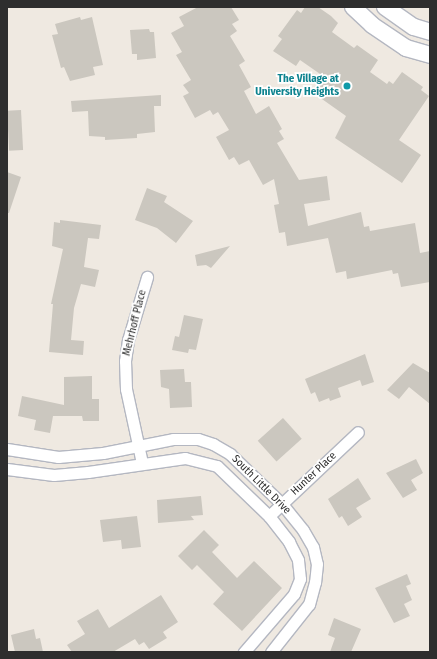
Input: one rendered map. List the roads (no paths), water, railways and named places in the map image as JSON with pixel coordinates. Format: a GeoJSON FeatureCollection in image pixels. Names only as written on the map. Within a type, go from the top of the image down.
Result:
{"type":"FeatureCollection","features":[{"type":"Feature","properties":{"kind":"street"},"geometry":{"type":"LineString","coordinates":[[353,7],[372,25],[406,48],[430,56]]}},
{"type":"Feature","properties":{"kind":"street"},"geometry":{"type":"LineString","coordinates":[[385,7],[414,26],[430,32]]}},
{"type":"Feature","properties":{"kind":"street","name":"Mehrhoff Place"},"geometry":{"type":"LineString","coordinates":[[142,463],[126,390],[125,361],[128,340],[147,277]]}},
{"type":"Feature","properties":{"kind":"street","name":"Hunter Place"},"geometry":{"type":"LineString","coordinates":[[269,516],[358,432]]}},
{"type":"Feature","properties":{"kind":"street","name":"South Little Drive"},"geometry":{"type":"LineString","coordinates":[[7,449],[58,457],[139,447],[173,439],[198,439],[213,444],[230,454],[282,504],[303,530],[313,547],[316,564],[315,582],[309,604],[271,652]]}},
{"type":"Feature","properties":{"kind":"street","name":"South Little Drive"},"geometry":{"type":"LineString","coordinates":[[7,469],[54,475],[88,472],[142,463],[186,458],[206,461],[217,466],[269,516],[292,548],[298,560],[300,578],[294,594],[244,652]]}},
{"type":"Feature","properties":{"kind":"place","name":"The Village at University Heights"},"geometry":{"type":"Point","coordinates":[347,86]}}]}
